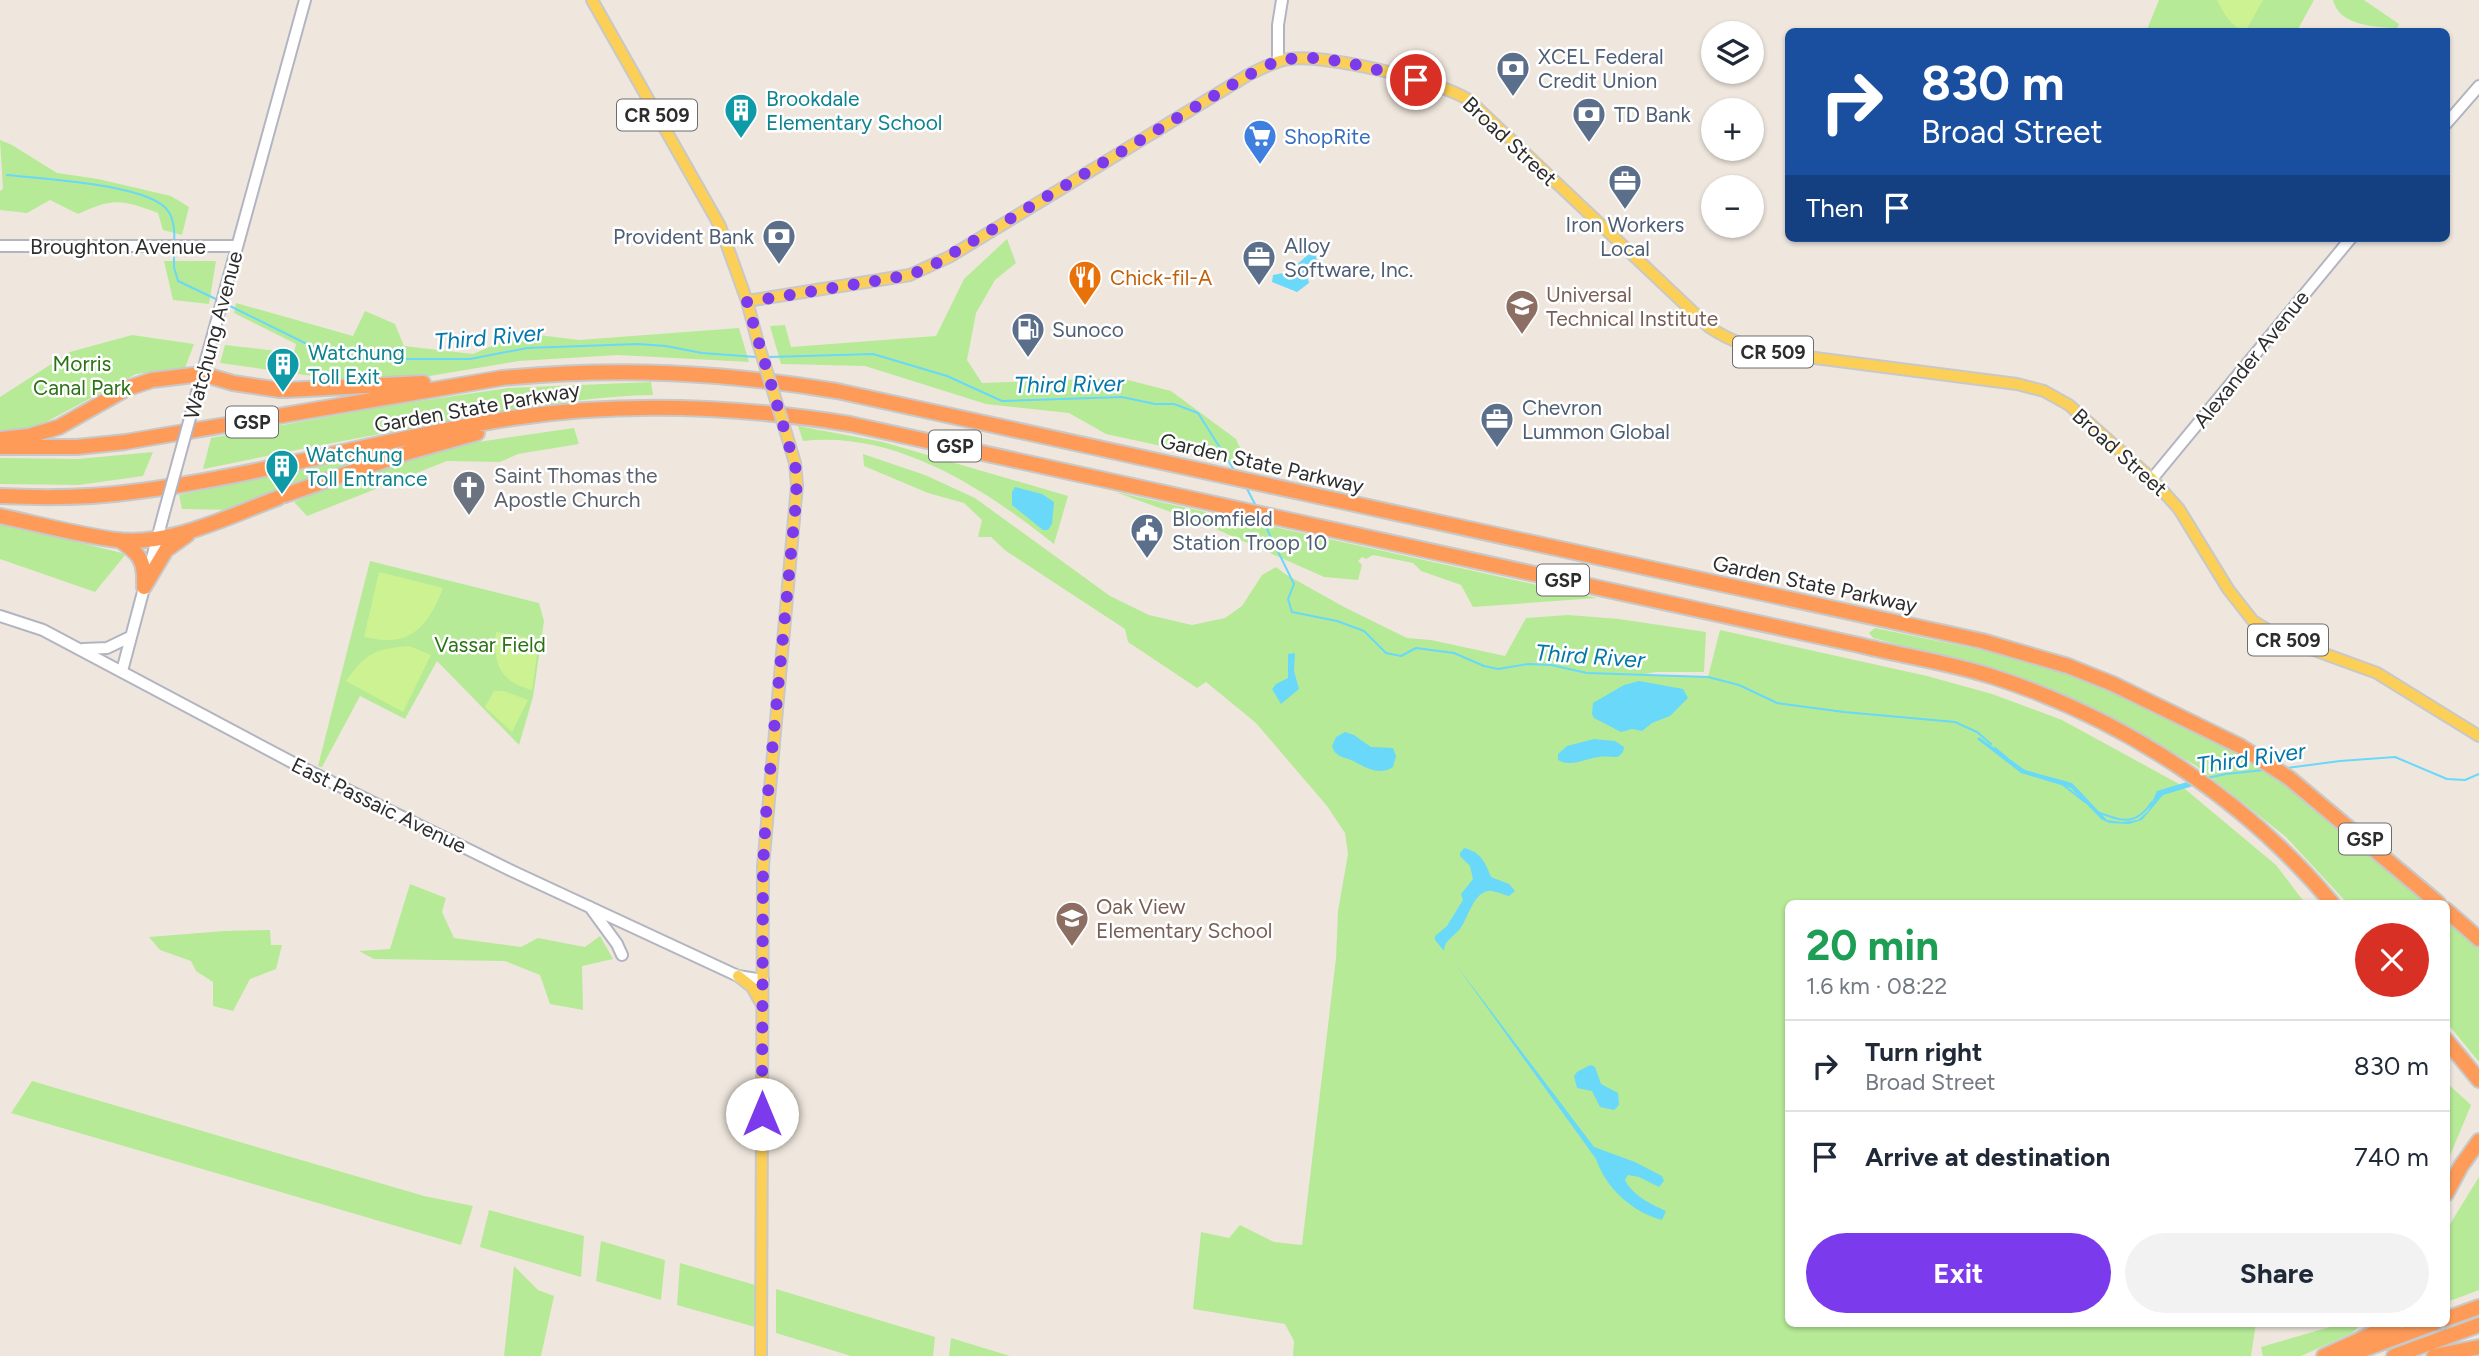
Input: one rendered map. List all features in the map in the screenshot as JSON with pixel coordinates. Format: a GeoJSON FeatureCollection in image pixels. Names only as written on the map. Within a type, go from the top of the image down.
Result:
{"type":"FeatureCollection","features":[{"type":"Feature","properties":{"kind":"highway","name":"Garden State Parkway"},"geometry":{"type":"LineString","coordinates":[[0,447],[77,447],[125,442],[502,378],[587,371],[701,373],[789,383],[883,401],[1982,641],[2068,666],[2113,684],[2220,735],[2264,761],[2289,778],[2434,900]]}},
{"type":"Feature","properties":{"kind":"highway"},"geometry":{"type":"LineString","coordinates":[[0,439],[29,436],[59,427],[140,383],[202,374],[233,383],[283,390],[363,388],[502,378]]}},
{"type":"Feature","properties":{"kind":"highway","name":"Garden State Parkway"},"geometry":{"type":"LineString","coordinates":[[0,496],[81,496],[178,486],[463,427],[560,412],[671,407],[802,416],[911,436],[1994,677],[2097,720],[2184,769],[2209,787],[2287,855],[2329,900]]}},
{"type":"Feature","properties":{"kind":"highway"},"geometry":{"type":"LineString","coordinates":[[0,516],[119,540],[158,538],[199,529],[282,496],[421,449],[560,412]]}},
{"type":"Feature","properties":{"kind":"highway"},"geometry":{"type":"LineString","coordinates":[[144,587],[166,550],[199,529]]}},
{"type":"Feature","properties":{"kind":"highway"},"geometry":{"type":"LineString","coordinates":[[119,540],[135,551],[143,562],[144,587]]}},
{"type":"Feature","properties":{"kind":"highway"},"geometry":{"type":"LineString","coordinates":[[2450,914],[2479,939]]}},
{"type":"Feature","properties":{"kind":"highway"},"geometry":{"type":"LineString","coordinates":[[2450,1045],[2479,1080]]}},
{"type":"Feature","properties":{"kind":"highway"},"geometry":{"type":"LineString","coordinates":[[2450,1187],[2479,1142]]}},
{"type":"Feature","properties":{"kind":"highway"},"geometry":{"type":"LineString","coordinates":[[2450,1318],[2479,1307]]}},
{"type":"Feature","properties":{"kind":"highway"},"geometry":{"type":"LineString","coordinates":[[2394,1356],[2479,1325]]}},
{"type":"Feature","properties":{"kind":"highway"},"geometry":{"type":"LineString","coordinates":[[2324,1356],[2387,1327]]}},
{"type":"Feature","properties":{"kind":"highway"},"geometry":{"type":"LineString","coordinates":[[2346,1356],[2424,1327]]}},
{"type":"Feature","properties":{"kind":"highway"},"geometry":{"type":"LineString","coordinates":[[2434,1356],[2479,1347]]}},
{"type":"Feature","properties":{"kind":"main road","name":"Watchung Avenue"},"geometry":{"type":"LineString","coordinates":[[122,671],[305,0]]}},
{"type":"Feature","properties":{"kind":"main road","name":"CR 509"},"geometry":{"type":"LineString","coordinates":[[592,0],[720,226],[747,302]]}},
{"type":"Feature","properties":{"kind":"main road"},"geometry":{"type":"LineString","coordinates":[[1278,61],[1278,25],[1282,0]]}},
{"type":"Feature","properties":{"kind":"main road","name":"Broad Street"},"geometry":{"type":"LineString","coordinates":[[747,302],[893,278],[925,270],[1245,77],[1278,61],[1326,59],[1429,83],[1469,100],[1709,327],[1731,341],[1779,354],[2017,384],[2058,398],[2079,412],[2152,479],[2179,509],[2228,589],[2253,621],[2281,638],[2377,673],[2479,736]]}},
{"type":"Feature","properties":{"kind":"main road"},"geometry":{"type":"LineString","coordinates":[[2450,119],[2479,86]]}},
{"type":"Feature","properties":{"kind":"main road","name":"Alexander Avenue"},"geometry":{"type":"LineString","coordinates":[[2152,479],[2348,242]]}},
{"type":"Feature","properties":{"kind":"main road","name":"Broughton Avenue"},"geometry":{"type":"LineString","coordinates":[[0,246],[237,246]]}},
{"type":"Feature","properties":{"kind":"main road"},"geometry":{"type":"LineString","coordinates":[[747,302],[795,463],[797,485],[763,867],[761,1356]]}},
{"type":"Feature","properties":{"kind":"main road","name":"East Passaic Avenue"},"geometry":{"type":"LineString","coordinates":[[0,616],[43,630],[299,766],[590,907],[738,976],[763,980]]}},
{"type":"Feature","properties":{"kind":"main road"},"geometry":{"type":"LineString","coordinates":[[72,646],[95,650],[107,648],[130,637]]}},
{"type":"Feature","properties":{"kind":"main road"},"geometry":{"type":"LineString","coordinates":[[590,907],[622,955]]}},
{"type":"Feature","properties":{"kind":"main road"},"geometry":{"type":"LineString","coordinates":[[738,976],[752,987],[763,1006]]}},
{"type":"Feature","properties":{"kind":"green space"},"geometry":{"type":"Polygon","coordinates":[[[2159,0],[2314,0],[2299,28],[2148,28],[2159,0]]]}},
{"type":"Feature","properties":{"kind":"green space"},"geometry":{"type":"Polygon","coordinates":[[[2217,0],[2263,0],[2247,28],[2235,26],[2217,0]]]}},
{"type":"Feature","properties":{"kind":"green space"},"geometry":{"type":"Polygon","coordinates":[[[2333,0],[2364,0],[2399,24],[2397,28],[2379,27],[2350,20],[2342,15],[2333,0]]]}},
{"type":"Feature","properties":{"kind":"green space"},"geometry":{"type":"Polygon","coordinates":[[[0,140],[57,173],[98,179],[171,196],[189,207],[182,235],[163,230],[158,213],[127,203],[101,205],[78,214],[50,200],[27,213],[0,210],[0,191],[3,189],[0,140]]]}},
{"type":"Feature","properties":{"kind":"green space"},"geometry":{"type":"Polygon","coordinates":[[[1007,239],[1016,263],[995,280],[976,313],[967,360],[982,383],[1120,378],[1171,391],[1236,439],[1248,465],[1106,434],[1069,413],[986,404],[865,366],[781,364],[770,326],[785,325],[791,347],[936,336],[964,279],[1007,239]]]}},
{"type":"Feature","properties":{"kind":"green space"},"geometry":{"type":"Polygon","coordinates":[[[164,261],[216,261],[209,304],[173,300],[164,261]]]}},
{"type":"Feature","properties":{"kind":"green space"},"geometry":{"type":"Polygon","coordinates":[[[236,303],[353,336],[365,311],[395,324],[404,346],[473,354],[522,333],[579,340],[739,328],[749,362],[618,355],[519,361],[376,385],[220,363],[225,345],[294,353],[296,344],[234,313],[236,303]]]}},
{"type":"Feature","properties":{"kind":"green space","name":"Morris Canal Park"},"geometry":{"type":"Polygon","coordinates":[[[132,335],[194,344],[185,368],[136,374],[29,431],[0,432],[0,397],[70,352],[132,335]]]}},
{"type":"Feature","properties":{"kind":"green space"},"geometry":{"type":"Polygon","coordinates":[[[651,382],[653,395],[584,400],[515,410],[203,469],[211,438],[386,406],[508,388],[651,382]]]}},
{"type":"Feature","properties":{"kind":"green space"},"geometry":{"type":"Polygon","coordinates":[[[798,426],[883,442],[1068,496],[1054,544],[998,503],[937,468],[905,454],[872,445],[838,440],[803,441],[798,426]]]}},
{"type":"Feature","properties":{"kind":"green space"},"geometry":{"type":"Polygon","coordinates":[[[574,428],[579,444],[518,454],[500,462],[447,461],[307,516],[294,502],[354,476],[471,443],[574,428]]]}},
{"type":"Feature","properties":{"kind":"green space"},"geometry":{"type":"Polygon","coordinates":[[[394,450],[235,510],[182,509],[179,495],[394,450]]]}},
{"type":"Feature","properties":{"kind":"green space"},"geometry":{"type":"Polygon","coordinates":[[[153,452],[143,476],[79,485],[0,484],[0,458],[78,459],[153,452]]]}},
{"type":"Feature","properties":{"kind":"green space"},"geometry":{"type":"Polygon","coordinates":[[[863,454],[925,475],[975,498],[1110,596],[1149,615],[1192,625],[1225,618],[1242,606],[1262,575],[1276,567],[1344,607],[1407,638],[1431,640],[1505,656],[1526,618],[1568,615],[1619,619],[1706,632],[1704,672],[1656,672],[1640,675],[1708,677],[1720,630],[1927,676],[1992,694],[2062,720],[2179,784],[2276,865],[2303,900],[1785,900],[1785,1327],[2255,1327],[2251,1356],[1293,1356],[1294,1341],[1285,1324],[1193,1309],[1201,1232],[1229,1238],[1240,1225],[1274,1242],[1302,1245],[1336,958],[1338,911],[1348,854],[1345,833],[1327,806],[1256,723],[1206,682],[1197,688],[1128,642],[1125,629],[1006,551],[991,537],[978,537],[982,520],[964,503],[928,493],[864,466],[863,454]]]}},
{"type":"Feature","properties":{"kind":"green space"},"geometry":{"type":"Polygon","coordinates":[[[1115,492],[1597,598],[1473,607],[1461,585],[1421,571],[1413,563],[1373,555],[1366,559],[1362,557],[1358,561],[1362,565],[1358,580],[1324,577],[1207,525],[1115,492]]]}},
{"type":"Feature","properties":{"kind":"green space"},"geometry":{"type":"Polygon","coordinates":[[[0,523],[126,554],[95,592],[0,559],[0,523]]]}},
{"type":"Feature","properties":{"kind":"green space","name":"Vassar Field"},"geometry":{"type":"Polygon","coordinates":[[[370,561],[539,603],[544,621],[533,697],[519,745],[437,661],[405,719],[360,696],[322,767],[318,766],[370,561]]]}},
{"type":"Feature","properties":{"kind":"green space"},"geometry":{"type":"Polygon","coordinates":[[[379,572],[443,588],[430,615],[410,635],[388,640],[364,637],[379,572]]]}},
{"type":"Feature","properties":{"kind":"green space"},"geometry":{"type":"Polygon","coordinates":[[[1875,628],[1991,652],[2104,685],[2257,762],[2297,790],[2424,900],[2344,900],[2286,837],[2195,765],[2120,724],[2014,675],[1873,638],[1869,633],[1875,628]]]}},
{"type":"Feature","properties":{"kind":"green space"},"geometry":{"type":"Polygon","coordinates":[[[496,632],[539,640],[532,690],[512,682],[500,670],[496,653],[496,632]]]}},
{"type":"Feature","properties":{"kind":"green space"},"geometry":{"type":"Polygon","coordinates":[[[409,646],[431,655],[403,712],[346,681],[359,664],[372,654],[409,646]]]}},
{"type":"Feature","properties":{"kind":"green space"},"geometry":{"type":"Polygon","coordinates":[[[494,691],[504,691],[528,700],[512,732],[485,707],[494,691]]]}},
{"type":"Feature","properties":{"kind":"green space"},"geometry":{"type":"Polygon","coordinates":[[[410,884],[446,898],[442,912],[454,938],[521,947],[538,938],[585,947],[600,936],[613,959],[582,966],[583,1010],[550,1004],[540,975],[505,961],[374,959],[359,951],[390,949],[410,884]]]}},
{"type":"Feature","properties":{"kind":"green space"},"geometry":{"type":"Polygon","coordinates":[[[2450,923],[2479,949],[2479,1062],[2450,1027],[2450,923]]]}},
{"type":"Feature","properties":{"kind":"green space"},"geometry":{"type":"Polygon","coordinates":[[[270,930],[271,945],[282,945],[276,969],[250,979],[233,1011],[213,1006],[213,982],[196,971],[191,961],[160,950],[149,937],[224,931],[270,930]]]}},
{"type":"Feature","properties":{"kind":"green space"},"geometry":{"type":"Polygon","coordinates":[[[32,1081],[424,1196],[473,1206],[461,1245],[11,1113],[32,1081]]]}},
{"type":"Feature","properties":{"kind":"green space"},"geometry":{"type":"Polygon","coordinates":[[[2450,1086],[2471,1105],[2450,1156],[2450,1086]]]}},
{"type":"Feature","properties":{"kind":"green space"},"geometry":{"type":"Polygon","coordinates":[[[2479,1177],[2479,1290],[2450,1301],[2450,1224],[2479,1177]]]}},
{"type":"Feature","properties":{"kind":"green space"},"geometry":{"type":"Polygon","coordinates":[[[489,1210],[584,1236],[581,1277],[480,1247],[489,1210]]]}},
{"type":"Feature","properties":{"kind":"green space"},"geometry":{"type":"Polygon","coordinates":[[[601,1241],[665,1260],[661,1300],[596,1281],[601,1241]]]}},
{"type":"Feature","properties":{"kind":"green space"},"geometry":{"type":"Polygon","coordinates":[[[680,1263],[755,1285],[755,1327],[677,1305],[680,1263]]]}},
{"type":"Feature","properties":{"kind":"green space"},"geometry":{"type":"Polygon","coordinates":[[[514,1266],[538,1290],[554,1296],[541,1356],[504,1356],[514,1266]]]}},
{"type":"Feature","properties":{"kind":"green space"},"geometry":{"type":"Polygon","coordinates":[[[776,1289],[935,1337],[933,1356],[851,1356],[776,1333],[776,1289]]]}},
{"type":"Feature","properties":{"kind":"green space"},"geometry":{"type":"Polygon","coordinates":[[[2330,1327],[2358,1327],[2352,1333],[2301,1356],[2263,1356],[2261,1347],[2330,1327]]]}},
{"type":"Feature","properties":{"kind":"green space"},"geometry":{"type":"Polygon","coordinates":[[[951,1338],[1010,1356],[949,1356],[951,1338]]]}},
{"type":"Feature","properties":{"kind":"water"},"geometry":{"type":"Polygon","coordinates":[[[1309,254],[1316,256],[1317,262],[1307,275],[1309,283],[1297,292],[1272,282],[1273,275],[1288,272],[1309,254]]]}},
{"type":"Feature","properties":{"kind":"water"},"geometry":{"type":"Polygon","coordinates":[[[1015,487],[1042,494],[1054,502],[1052,524],[1048,530],[1043,530],[1012,505],[1012,492],[1015,487]]]}},
{"type":"Feature","properties":{"kind":"water"},"geometry":{"type":"Polygon","coordinates":[[[1295,653],[1294,671],[1299,689],[1281,704],[1272,689],[1288,678],[1288,654],[1295,653]]]}},
{"type":"Feature","properties":{"kind":"water"},"geometry":{"type":"Polygon","coordinates":[[[1639,681],[1683,689],[1688,698],[1670,716],[1652,723],[1642,731],[1632,729],[1621,732],[1594,718],[1593,703],[1624,685],[1639,681]]]}},
{"type":"Feature","properties":{"kind":"water"},"geometry":{"type":"Polygon","coordinates":[[[1345,732],[1371,747],[1393,748],[1396,756],[1393,767],[1384,771],[1374,770],[1338,755],[1332,746],[1336,737],[1345,732]]]}},
{"type":"Feature","properties":{"kind":"water"},"geometry":{"type":"Polygon","coordinates":[[[1979,737],[2025,770],[2072,783],[2107,820],[2138,820],[2148,811],[2157,791],[2187,782],[2193,786],[2163,795],[2142,820],[2129,824],[2109,823],[2101,819],[2071,788],[2021,773],[1977,739],[1979,737]]]}},
{"type":"Feature","properties":{"kind":"water"},"geometry":{"type":"Polygon","coordinates":[[[1594,739],[1615,741],[1624,747],[1623,752],[1618,757],[1599,757],[1574,763],[1558,760],[1558,754],[1567,746],[1594,739]]]}},
{"type":"Feature","properties":{"kind":"water"},"geometry":{"type":"Polygon","coordinates":[[[1464,848],[1482,858],[1491,877],[1509,884],[1515,891],[1509,896],[1488,891],[1478,897],[1462,926],[1447,942],[1444,951],[1435,936],[1447,926],[1463,900],[1461,894],[1473,879],[1470,866],[1460,856],[1464,848]]]}},
{"type":"Feature","properties":{"kind":"water"},"geometry":{"type":"Polygon","coordinates":[[[1454,962],[1594,1147],[1635,1162],[1662,1176],[1664,1181],[1659,1187],[1639,1177],[1628,1175],[1625,1180],[1638,1195],[1666,1211],[1662,1220],[1640,1211],[1613,1189],[1596,1159],[1454,962]]]}},
{"type":"Feature","properties":{"kind":"water"},"geometry":{"type":"Polygon","coordinates":[[[1590,1065],[1595,1067],[1601,1084],[1618,1093],[1619,1105],[1614,1110],[1600,1107],[1592,1091],[1577,1088],[1574,1076],[1590,1065]]]}},
{"type":"Feature","properties":{"kind":"waterway","name":"Third River"},"geometry":{"type":"LineString","coordinates":[[7,175],[93,184],[140,195],[157,202],[168,211],[174,226],[174,242]]}},
{"type":"Feature","properties":{"kind":"waterway","name":"Third River"},"geometry":{"type":"LineString","coordinates":[[174,251],[174,267],[178,281],[218,300]]}},
{"type":"Feature","properties":{"kind":"waterway","name":"Third River"},"geometry":{"type":"LineString","coordinates":[[226,304],[311,346],[360,359],[470,359],[527,348],[638,344],[756,357]]}},
{"type":"Feature","properties":{"kind":"waterway","name":"Third River"},"geometry":{"type":"LineString","coordinates":[[769,357],[873,354],[947,376],[1002,401],[1122,397],[1155,404],[1174,404],[1198,413],[1234,470]]}},
{"type":"Feature","properties":{"kind":"waterway","name":"Third River"},"geometry":{"type":"LineString","coordinates":[[1246,487],[1256,506]]}},
{"type":"Feature","properties":{"kind":"waterway","name":"Third River"},"geometry":{"type":"LineString","coordinates":[[1263,521],[1294,584],[1288,599],[1292,612],[1337,621],[1364,631],[1386,653],[1401,656],[1416,648],[1454,653],[1498,669],[1528,664],[1551,665],[1587,673],[1708,677],[1739,685],[1777,703],[1955,722],[1977,732],[1991,744]]}},
{"type":"Feature","properties":{"kind":"waterway","name":"Third River"},"geometry":{"type":"LineString","coordinates":[[1995,748],[2007,758]]}},
{"type":"Feature","properties":{"kind":"waterway","name":"Third River"},"geometry":{"type":"LineString","coordinates":[[2287,768],[2395,757],[2447,779],[2465,780],[2479,774]]}},
{"type":"Feature","properties":{"kind":"waterway","name":"Third River"},"geometry":{"type":"LineString","coordinates":[[2207,778],[2264,770]]}},
{"type":"Feature","properties":{"kind":"waterway","name":"Third River"},"geometry":{"type":"LineString","coordinates":[[2062,784],[2085,802]]}},
{"type":"Feature","properties":{"kind":"waterway","name":"Third River"},"geometry":{"type":"LineString","coordinates":[[2097,812],[2114,818],[2134,819],[2152,802]]}},
{"type":"Feature","properties":{"kind":"place","name":"XCEL Federal Credit Union"},"geometry":{"type":"Point","coordinates":[1513,98]}},
{"type":"Feature","properties":{"kind":"place","name":"Brookdale Elementary School"},"geometry":{"type":"Point","coordinates":[741,140]}},
{"type":"Feature","properties":{"kind":"place","name":"TD Bank"},"geometry":{"type":"Point","coordinates":[1589,144]}},
{"type":"Feature","properties":{"kind":"place","name":"ShopRite"},"geometry":{"type":"Point","coordinates":[1260,166]}},
{"type":"Feature","properties":{"kind":"place","name":"Iron Workers Local"},"geometry":{"type":"Point","coordinates":[1625,211]}},
{"type":"Feature","properties":{"kind":"place","name":"Provident Bank"},"geometry":{"type":"Point","coordinates":[779,266]}},
{"type":"Feature","properties":{"kind":"place","name":"Alloy Software, Inc."},"geometry":{"type":"Point","coordinates":[1259,287]}},
{"type":"Feature","properties":{"kind":"place","name":"Chick-fil-A"},"geometry":{"type":"Point","coordinates":[1085,307]}},
{"type":"Feature","properties":{"kind":"place","name":"Universal Technical Institute"},"geometry":{"type":"Point","coordinates":[1522,336]}},
{"type":"Feature","properties":{"kind":"place","name":"Sunoco"},"geometry":{"type":"Point","coordinates":[1028,359]}},
{"type":"Feature","properties":{"kind":"place","name":"Watchung Toll Exit"},"geometry":{"type":"Point","coordinates":[283,394]}},
{"type":"Feature","properties":{"kind":"place","name":"Chevron Lummon Global"},"geometry":{"type":"Point","coordinates":[1497,449]}},
{"type":"Feature","properties":{"kind":"place","name":"Watchung Toll Entrance"},"geometry":{"type":"Point","coordinates":[282,496]}},
{"type":"Feature","properties":{"kind":"place","name":"Saint Thomas the Apostle Church"},"geometry":{"type":"Point","coordinates":[469,517]}},
{"type":"Feature","properties":{"kind":"place","name":"Bloomfield Station Troop 10"},"geometry":{"type":"Point","coordinates":[1147,560]}},
{"type":"Feature","properties":{"kind":"place","name":"Oak View Elementary School"},"geometry":{"type":"Point","coordinates":[1072,948]}},
{"type":"Feature","properties":{"kind":"route"},"geometry":{"type":"LineString","coordinates":[[762,1114],[763,867],[797,473],[747,302],[910,275],[925,270],[1245,77],[1278,61],[1326,59],[1416,80]]}}]}
